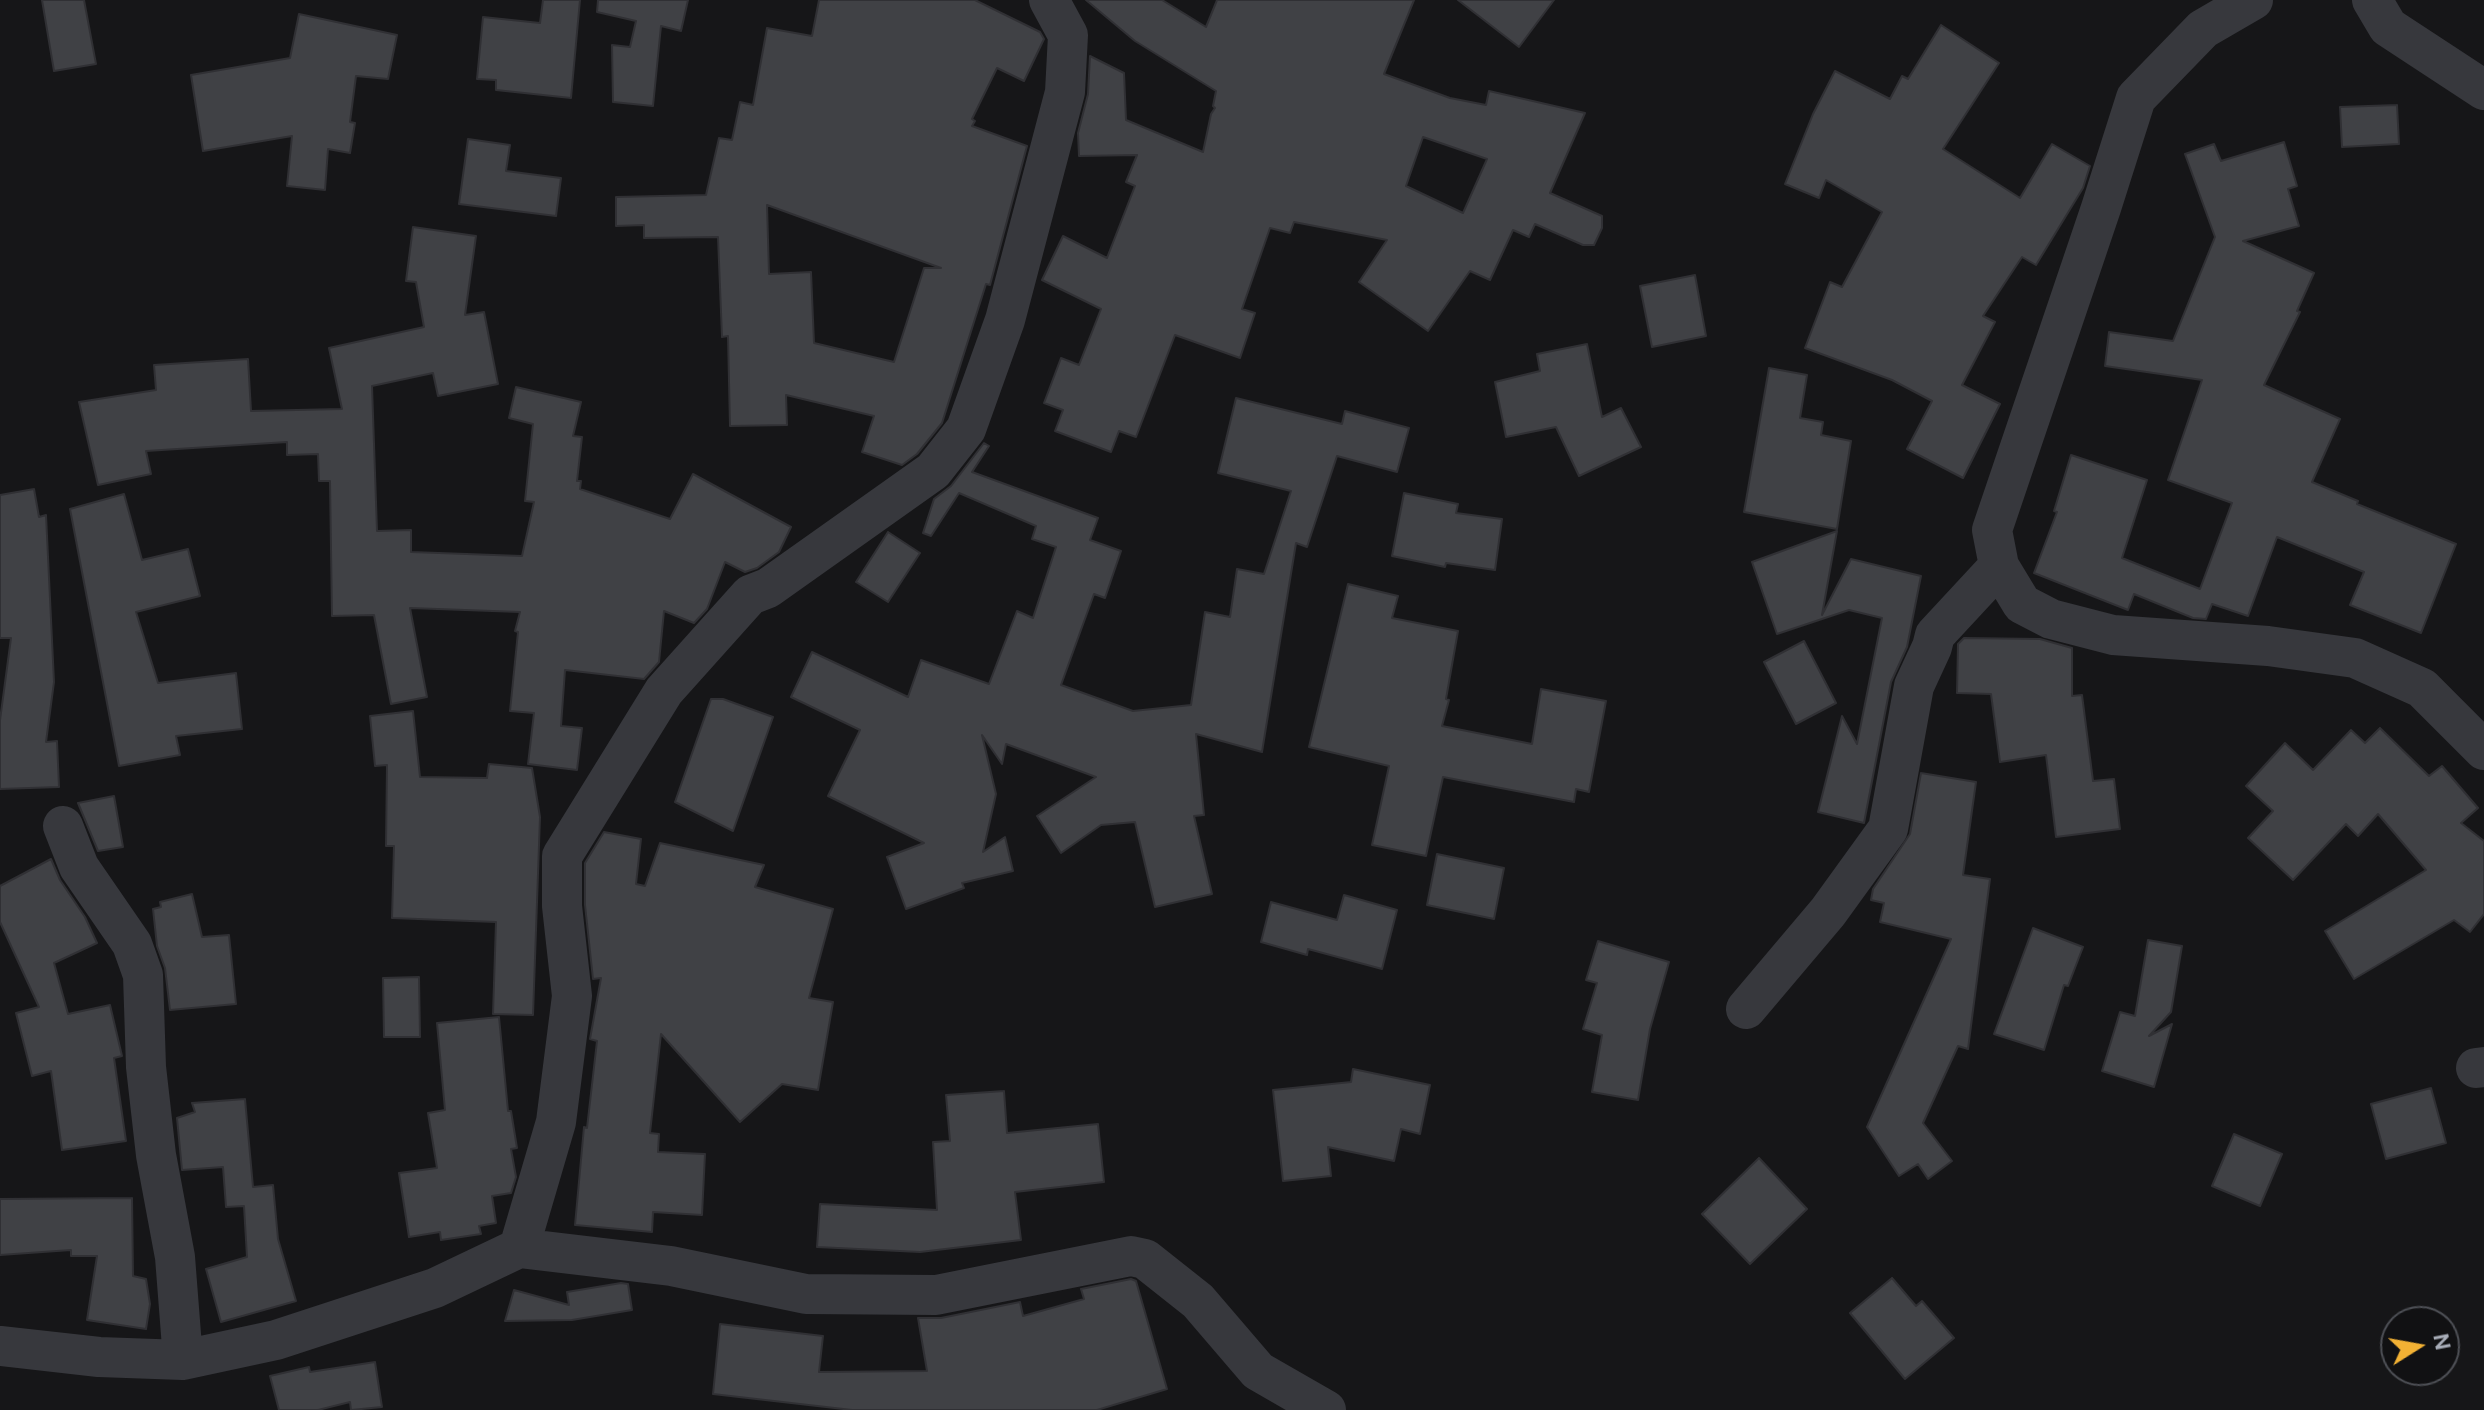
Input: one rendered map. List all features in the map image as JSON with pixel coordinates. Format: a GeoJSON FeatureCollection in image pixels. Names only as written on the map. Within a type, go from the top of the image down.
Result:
{"type":"FeatureCollection","features":[{"type":"Feature","properties":{"kind":"street"},"geometry":{"type":"LineString","coordinates":[[519,1248],[556,1122],[572,996],[562,906],[562,856],[664,691],[750,595],[768,588],[933,471],[966,429],[1005,320],[1065,92],[1068,35],[1049,0]]}},
{"type":"Feature","properties":{"kind":"street"},"geometry":{"type":"LineString","coordinates":[[2253,0],[2203,29],[2136,98],[1992,530],[1999,566],[2022,604],[2051,619],[2113,635],[2268,646],[2355,658],[2422,688],[2484,750]]}},
{"type":"Feature","properties":{"kind":"street"},"geometry":{"type":"LineString","coordinates":[[2372,0],[2388,27],[2484,90]]}},
{"type":"Feature","properties":{"kind":"street"},"geometry":{"type":"LineString","coordinates":[[1746,1009],[1828,912],[1888,829],[1914,686],[1935,635],[1999,566]]}},
{"type":"Feature","properties":{"kind":"street"},"geometry":{"type":"LineString","coordinates":[[63,826],[79,867],[132,944],[143,975],[146,1067],[156,1155],[175,1257],[183,1360]]}},
{"type":"Feature","properties":{"kind":"street"},"geometry":{"type":"LineString","coordinates":[[0,1346],[99,1357],[183,1360],[276,1340],[421,1293],[519,1248],[671,1266],[806,1294],[936,1295],[1131,1256],[1145,1259],[1198,1301],[1258,1371],[1326,1410]]}},
{"type":"Feature","properties":{"kind":"building"},"geometry":{"type":"Polygon","coordinates":[[[42,0],[84,0],[96,64],[54,71],[42,0]]]}},
{"type":"Feature","properties":{"kind":"building"},"geometry":{"type":"Polygon","coordinates":[[[543,0],[580,0],[571,98],[496,90],[496,80],[477,79],[483,17],[540,23],[543,0]]]}},
{"type":"Feature","properties":{"kind":"building"},"geometry":{"type":"Polygon","coordinates":[[[598,0],[688,0],[681,31],[661,26],[653,106],[613,102],[612,45],[630,47],[636,21],[597,12],[598,0]]]}},
{"type":"Feature","properties":{"kind":"building"},"geometry":{"type":"Polygon","coordinates":[[[819,0],[975,0],[1040,32],[1044,39],[1024,81],[997,68],[972,119],[975,121],[972,126],[1027,146],[990,285],[986,284],[942,423],[917,454],[902,465],[862,452],[874,416],[786,395],[787,425],[730,426],[728,336],[722,337],[718,237],[644,238],[644,225],[616,226],[616,197],[706,195],[719,138],[732,140],[740,102],[753,105],[767,28],[812,36],[819,0]],[[767,205],[769,274],[811,272],[814,343],[894,362],[924,268],[941,268],[767,205]]]}},
{"type":"Feature","properties":{"kind":"building"},"geometry":{"type":"Polygon","coordinates":[[[1086,0],[1162,0],[1206,27],[1217,0],[1414,0],[1384,74],[1450,98],[1486,105],[1489,91],[1585,113],[1550,193],[1602,216],[1602,228],[1594,245],[1583,245],[1535,224],[1529,237],[1513,230],[1490,280],[1470,271],[1428,331],[1359,282],[1387,240],[1294,222],[1290,233],[1270,228],[1242,309],[1255,313],[1240,358],[1175,335],[1136,437],[1119,431],[1111,452],[1055,431],[1063,410],[1044,403],[1061,358],[1079,365],[1101,309],[1042,280],[1063,236],[1107,258],[1135,186],[1126,182],[1137,155],[1079,156],[1078,133],[1088,94],[1090,56],[1124,73],[1126,120],[1203,152],[1215,108],[1216,91],[1135,41],[1086,0]],[[1423,137],[1406,186],[1463,213],[1487,159],[1423,137]]]}},
{"type":"Feature","properties":{"kind":"building"},"geometry":{"type":"Polygon","coordinates":[[[1458,0],[1554,0],[1519,47],[1458,0]]]}},
{"type":"Feature","properties":{"kind":"building"},"geometry":{"type":"Polygon","coordinates":[[[299,14],[397,35],[388,79],[356,76],[350,122],[355,123],[350,153],[328,149],[325,190],[287,186],[292,136],[203,151],[191,75],[290,58],[299,14]]]}},
{"type":"Feature","properties":{"kind":"building"},"geometry":{"type":"Polygon","coordinates":[[[1941,25],[1999,63],[1943,149],[2020,198],[2052,144],[2090,166],[2083,188],[2036,265],[2022,257],[1983,316],[1995,322],[1962,385],[2000,404],[1963,478],[1907,449],[1932,401],[1892,380],[1805,348],[1830,282],[1842,287],[1882,212],[1826,180],[1819,198],[1785,184],[1813,114],[1835,71],[1890,99],[1902,76],[1908,79],[1941,25]]]}},
{"type":"Feature","properties":{"kind":"building"},"geometry":{"type":"Polygon","coordinates":[[[2397,105],[2399,144],[2342,147],[2340,107],[2397,105]]]}},
{"type":"Feature","properties":{"kind":"building"},"geometry":{"type":"Polygon","coordinates":[[[468,139],[510,145],[506,171],[561,178],[556,216],[459,204],[468,139]]]}},
{"type":"Feature","properties":{"kind":"building"},"geometry":{"type":"Polygon","coordinates":[[[2284,142],[2297,186],[2288,189],[2299,226],[2243,241],[2314,273],[2297,311],[2300,312],[2264,385],[2340,419],[2312,482],[2358,501],[2357,504],[2456,544],[2421,633],[2350,605],[2364,572],[2277,537],[2248,616],[2212,604],[2206,619],[2193,618],[2134,594],[2128,610],[2034,573],[2057,512],[2054,511],[2071,455],[2147,480],[2122,558],[2200,589],[2232,503],[2168,480],[2202,380],[2105,366],[2109,332],[2173,341],[2215,237],[2185,154],[2214,144],[2221,161],[2284,142]]]}},
{"type":"Feature","properties":{"kind":"building"},"geometry":{"type":"Polygon","coordinates":[[[413,227],[476,236],[465,315],[484,312],[498,384],[438,396],[433,373],[372,386],[377,531],[411,530],[411,552],[522,556],[534,502],[525,501],[533,424],[509,418],[516,387],[581,402],[573,436],[582,437],[577,481],[581,481],[580,489],[670,519],[693,474],[791,527],[779,552],[757,568],[745,572],[725,562],[707,609],[694,623],[664,611],[659,662],[644,679],[565,670],[561,726],[582,728],[577,770],[528,764],[534,713],[510,711],[518,632],[515,631],[520,612],[410,608],[427,697],[391,704],[374,615],[332,616],[330,481],[319,481],[318,454],[287,455],[287,442],[146,451],[151,474],[98,485],[79,402],[156,390],[154,365],[248,359],[251,411],[342,409],[329,348],[424,327],[416,282],[406,281],[413,227]]]}},
{"type":"Feature","properties":{"kind":"building"},"geometry":{"type":"Polygon","coordinates":[[[1695,275],[1706,336],[1652,347],[1640,286],[1695,275]]]}},
{"type":"Feature","properties":{"kind":"building"},"geometry":{"type":"Polygon","coordinates":[[[1587,344],[1602,417],[1621,408],[1641,447],[1579,476],[1556,427],[1506,437],[1495,382],[1540,371],[1537,354],[1587,344]]]}},
{"type":"Feature","properties":{"kind":"building"},"geometry":{"type":"Polygon","coordinates":[[[1769,368],[1807,375],[1800,418],[1823,422],[1821,435],[1851,441],[1837,529],[1744,512],[1769,368]]]}},
{"type":"Feature","properties":{"kind":"building"},"geometry":{"type":"Polygon","coordinates":[[[1236,398],[1342,424],[1345,411],[1409,428],[1397,472],[1337,456],[1307,547],[1296,543],[1262,752],[1196,734],[1204,815],[1194,816],[1212,894],[1155,907],[1135,822],[1101,825],[1061,853],[1037,816],[1096,777],[1006,744],[1002,764],[982,735],[996,794],[983,852],[1005,837],[1013,871],[962,883],[964,888],[906,909],[887,857],[924,843],[828,796],[860,730],[791,697],[812,652],[908,697],[921,660],[989,684],[1017,611],[1033,618],[1056,547],[1032,539],[1036,526],[959,493],[931,536],[923,533],[934,499],[951,486],[984,443],[989,446],[972,472],[1098,518],[1090,540],[1121,551],[1105,598],[1094,594],[1061,685],[1133,711],[1191,705],[1205,612],[1230,617],[1237,569],[1264,574],[1291,491],[1218,473],[1236,398]]]}},
{"type":"Feature","properties":{"kind":"building"},"geometry":{"type":"Polygon","coordinates":[[[34,489],[39,517],[46,515],[54,682],[46,742],[57,741],[59,787],[0,789],[0,720],[11,638],[0,638],[0,495],[34,489]]]}},
{"type":"Feature","properties":{"kind":"building"},"geometry":{"type":"Polygon","coordinates":[[[1404,493],[1458,504],[1456,513],[1502,519],[1495,570],[1446,563],[1445,567],[1392,556],[1404,493]]]}},
{"type":"Feature","properties":{"kind":"building"},"geometry":{"type":"Polygon","coordinates":[[[124,494],[142,560],[188,549],[200,596],[136,612],[158,683],[236,673],[242,729],[176,736],[180,755],[119,766],[70,509],[124,494]]]}},
{"type":"Feature","properties":{"kind":"building"},"geometry":{"type":"Polygon","coordinates":[[[1837,531],[1822,615],[1851,559],[1921,576],[1907,647],[1891,682],[1864,823],[1818,812],[1842,716],[1857,744],[1882,618],[1849,610],[1777,634],[1752,562],[1837,531]]]}},
{"type":"Feature","properties":{"kind":"building"},"geometry":{"type":"Polygon","coordinates":[[[888,532],[920,553],[888,602],[856,582],[888,532]]]}},
{"type":"Feature","properties":{"kind":"building"},"geometry":{"type":"Polygon","coordinates":[[[1348,584],[1398,596],[1392,618],[1458,631],[1446,699],[1449,700],[1442,726],[1532,744],[1541,689],[1606,701],[1589,792],[1576,789],[1574,802],[1443,777],[1426,856],[1372,845],[1389,766],[1309,747],[1348,584]]]}},
{"type":"Feature","properties":{"kind":"building"},"geometry":{"type":"Polygon","coordinates":[[[1964,638],[2040,639],[2072,648],[2072,696],[2082,695],[2093,781],[2114,779],[2120,829],[2056,837],[2046,755],[2000,762],[1991,694],[1957,693],[1958,644],[1964,638]]]}},
{"type":"Feature","properties":{"kind":"building"},"geometry":{"type":"Polygon","coordinates":[[[1804,641],[1836,703],[1796,724],[1764,662],[1804,641]]]}},
{"type":"Feature","properties":{"kind":"building"},"geometry":{"type":"Polygon","coordinates":[[[711,699],[723,699],[773,717],[733,831],[675,802],[711,699]]]}},
{"type":"Feature","properties":{"kind":"building"},"geometry":{"type":"Polygon","coordinates":[[[413,711],[420,777],[487,778],[489,764],[532,768],[540,817],[533,1015],[493,1014],[496,922],[392,918],[394,846],[386,846],[387,765],[375,766],[370,716],[413,711]]]}},
{"type":"Feature","properties":{"kind":"building"},"geometry":{"type":"Polygon","coordinates":[[[2380,728],[2429,776],[2442,766],[2478,808],[2461,823],[2484,841],[2484,914],[2470,932],[2454,920],[2354,979],[2325,931],[2426,870],[2378,814],[2358,836],[2346,824],[2293,880],[2248,838],[2273,811],[2246,786],[2285,743],[2313,770],[2351,730],[2365,743],[2380,728]]]}},
{"type":"Feature","properties":{"kind":"building"},"geometry":{"type":"Polygon","coordinates":[[[1921,773],[1976,782],[1963,875],[1990,879],[1968,1049],[1958,1046],[1923,1123],[1952,1161],[1928,1179],[1918,1164],[1899,1176],[1867,1127],[1951,939],[1880,922],[1884,903],[1871,900],[1873,889],[1910,834],[1921,773]]]}},
{"type":"Feature","properties":{"kind":"building"},"geometry":{"type":"Polygon","coordinates":[[[114,796],[123,847],[98,851],[78,803],[114,796]]]}},
{"type":"Feature","properties":{"kind":"building"},"geometry":{"type":"Polygon","coordinates":[[[604,832],[641,839],[636,884],[645,886],[660,843],[764,865],[755,887],[833,909],[809,998],[833,1002],[818,1090],[782,1084],[740,1122],[661,1034],[650,1133],[659,1134],[658,1152],[705,1154],[702,1215],[653,1212],[652,1232],[575,1225],[584,1127],[587,1128],[597,1041],[590,1039],[601,978],[593,979],[585,905],[585,863],[604,832]]]}},
{"type":"Feature","properties":{"kind":"building"},"geometry":{"type":"Polygon","coordinates":[[[1437,854],[1504,868],[1494,919],[1427,905],[1437,854]]]}},
{"type":"Feature","properties":{"kind":"building"},"geometry":{"type":"Polygon","coordinates":[[[51,859],[97,943],[54,963],[68,1014],[110,1005],[122,1056],[114,1058],[126,1141],[62,1150],[51,1071],[32,1076],[16,1013],[39,1007],[0,922],[0,886],[51,859]]]}},
{"type":"Feature","properties":{"kind":"building"},"geometry":{"type":"Polygon","coordinates":[[[192,894],[202,937],[229,935],[236,1004],[170,1010],[153,909],[161,907],[160,902],[192,894]]]}},
{"type":"Feature","properties":{"kind":"building"},"geometry":{"type":"Polygon","coordinates":[[[1344,895],[1397,910],[1382,969],[1308,949],[1307,955],[1261,942],[1271,902],[1337,920],[1344,895]]]}},
{"type":"Feature","properties":{"kind":"building"},"geometry":{"type":"Polygon","coordinates":[[[2033,928],[2083,947],[2068,986],[2064,985],[2044,1050],[1994,1034],[2033,928]]]}},
{"type":"Feature","properties":{"kind":"building"},"geometry":{"type":"Polygon","coordinates":[[[2148,940],[2182,946],[2171,1012],[2149,1036],[2172,1024],[2154,1087],[2102,1071],[2120,1012],[2135,1016],[2148,940]]]}},
{"type":"Feature","properties":{"kind":"building"},"geometry":{"type":"Polygon","coordinates":[[[1598,941],[1669,962],[1650,1029],[1638,1100],[1592,1092],[1602,1035],[1583,1029],[1597,983],[1586,980],[1598,941]]]}},
{"type":"Feature","properties":{"kind":"building"},"geometry":{"type":"Polygon","coordinates":[[[419,977],[420,1037],[384,1037],[383,978],[419,977]]]}},
{"type":"Feature","properties":{"kind":"building"},"geometry":{"type":"Polygon","coordinates":[[[499,1017],[508,1111],[511,1111],[517,1148],[511,1149],[516,1177],[511,1193],[492,1196],[496,1223],[479,1226],[481,1234],[441,1240],[440,1232],[409,1237],[399,1173],[437,1168],[428,1113],[445,1110],[437,1023],[499,1017]]]}},
{"type":"Feature","properties":{"kind":"building"},"geometry":{"type":"Polygon","coordinates":[[[1353,1069],[1430,1085],[1420,1134],[1401,1129],[1394,1161],[1328,1147],[1331,1176],[1283,1181],[1273,1090],[1351,1082],[1353,1069]]]}},
{"type":"Feature","properties":{"kind":"building"},"geometry":{"type":"Polygon","coordinates":[[[2431,1088],[2446,1143],[2386,1159],[2371,1104],[2431,1088]]]}},
{"type":"Feature","properties":{"kind":"building"},"geometry":{"type":"Polygon","coordinates":[[[1004,1091],[1007,1133],[1098,1124],[1104,1182],[1015,1192],[1021,1240],[920,1252],[817,1247],[820,1204],[937,1210],[933,1142],[950,1141],[946,1095],[1004,1091]]]}},
{"type":"Feature","properties":{"kind":"building"},"geometry":{"type":"Polygon","coordinates":[[[245,1099],[253,1187],[273,1185],[278,1239],[296,1301],[221,1322],[206,1269],[247,1257],[244,1206],[226,1207],[223,1167],[182,1170],[177,1118],[195,1112],[192,1103],[245,1099]]]}},
{"type":"Feature","properties":{"kind":"building"},"geometry":{"type":"Polygon","coordinates":[[[2234,1134],[2282,1154],[2260,1206],[2212,1186],[2234,1134]]]}},
{"type":"Feature","properties":{"kind":"building"},"geometry":{"type":"Polygon","coordinates":[[[1759,1158],[1807,1209],[1750,1264],[1702,1214],[1759,1158]]]}},
{"type":"Feature","properties":{"kind":"building"},"geometry":{"type":"Polygon","coordinates":[[[132,1198],[133,1276],[146,1279],[150,1304],[146,1329],[87,1320],[97,1256],[71,1256],[71,1250],[0,1255],[0,1199],[132,1198]]]}},
{"type":"Feature","properties":{"kind":"building"},"geometry":{"type":"Polygon","coordinates":[[[1892,1278],[1916,1306],[1922,1301],[1954,1338],[1905,1379],[1850,1313],[1892,1278]]]}},
{"type":"Feature","properties":{"kind":"building"},"geometry":{"type":"Polygon","coordinates":[[[1131,1279],[1136,1281],[1167,1389],[1097,1410],[852,1410],[713,1394],[720,1324],[823,1336],[819,1372],[927,1371],[918,1318],[941,1318],[1020,1302],[1023,1316],[1084,1299],[1081,1289],[1131,1279]]]}},
{"type":"Feature","properties":{"kind":"building"},"geometry":{"type":"Polygon","coordinates":[[[628,1284],[632,1310],[572,1320],[505,1321],[514,1290],[569,1305],[567,1292],[628,1284]]]}},
{"type":"Feature","properties":{"kind":"building"},"geometry":{"type":"Polygon","coordinates":[[[375,1362],[382,1407],[351,1410],[350,1402],[318,1410],[279,1410],[270,1376],[309,1367],[310,1372],[375,1362]]]}}]}
